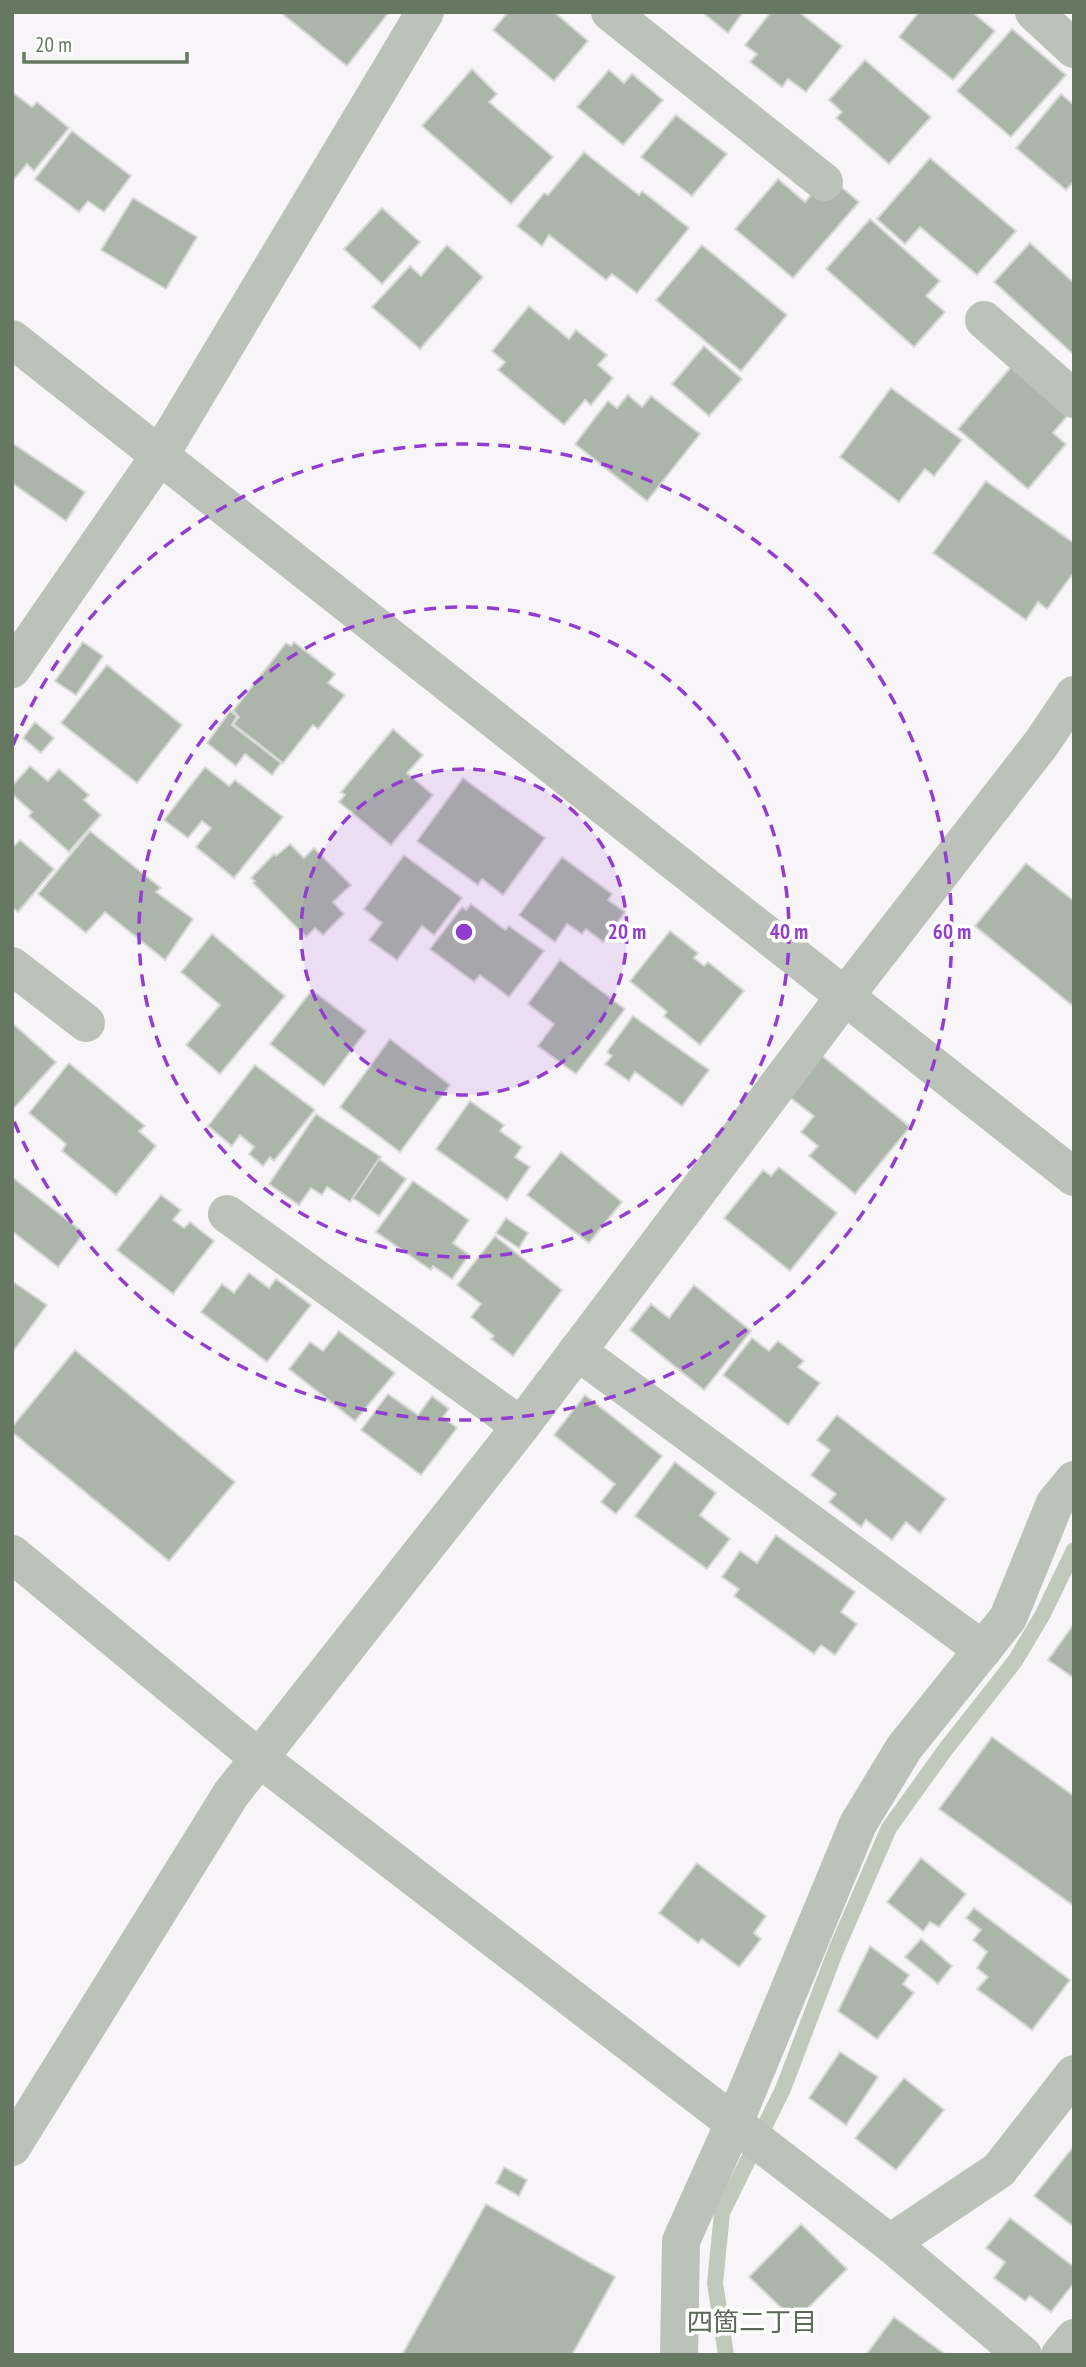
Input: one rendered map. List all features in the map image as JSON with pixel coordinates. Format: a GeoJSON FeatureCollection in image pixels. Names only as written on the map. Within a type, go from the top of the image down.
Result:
{"type":"FeatureCollection","features":[{"type":"Feature","properties":{"kind":"street"},"geometry":{"type":"LineString","coordinates":[[12,669],[160,455],[425,12]]}},
{"type":"Feature","properties":{"kind":"street"},"geometry":{"type":"LineString","coordinates":[[610,12],[824,182]]}},
{"type":"Feature","properties":{"kind":"street"},"geometry":{"type":"LineString","coordinates":[[1034,12],[1074,49]]}},
{"type":"Feature","properties":{"kind":"street"},"geometry":{"type":"LineString","coordinates":[[984,320],[1074,399]]}},
{"type":"Feature","properties":{"kind":"street"},"geometry":{"type":"LineString","coordinates":[[12,339],[1074,1177]]}},
{"type":"Feature","properties":{"kind":"street"},"geometry":{"type":"LineString","coordinates":[[12,2147],[231,1794],[521,1426],[845,996],[1041,744],[1074,695]]}},
{"type":"Feature","properties":{"kind":"street"},"geometry":{"type":"LineString","coordinates":[[12,966],[86,1023]]}},
{"type":"Feature","properties":{"kind":"street"},"geometry":{"type":"LineString","coordinates":[[227,1214],[521,1426]]}},
{"type":"Feature","properties":{"kind":"street"},"geometry":{"type":"LineString","coordinates":[[577,1352],[983,1650]]}},
{"type":"Feature","properties":{"kind":"street"},"geometry":{"type":"LineString","coordinates":[[679,2355],[681,2241],[734,2123],[858,1824],[904,1748],[1008,1618],[1055,1503],[1074,1480]]}},
{"type":"Feature","properties":{"kind":"street"},"geometry":{"type":"LineString","coordinates":[[12,1554],[259,1758],[890,2243],[1023,2355]]}},
{"type":"Feature","properties":{"kind":"street"},"geometry":{"type":"LineString","coordinates":[[890,2243],[999,2170],[1074,2074]]}},
{"type":"Feature","properties":{"kind":"street"},"geometry":{"type":"LineString","coordinates":[[1060,2355],[1074,2338]]}},
{"type":"Feature","properties":{"kind":"building"},"geometry":{"type":"Polygon","coordinates":[[[280,12],[389,12],[347,66],[280,12]]]}},
{"type":"Feature","properties":{"kind":"building"},"geometry":{"type":"Polygon","coordinates":[[[508,12],[554,12],[588,41],[554,81],[493,30],[508,12]]]}},
{"type":"Feature","properties":{"kind":"building"},"geometry":{"type":"Polygon","coordinates":[[[702,12],[743,12],[728,33],[702,12]]]}},
{"type":"Feature","properties":{"kind":"building"},"geometry":{"type":"Polygon","coordinates":[[[771,12],[799,12],[842,46],[806,92],[788,79],[782,87],[750,62],[757,54],[745,45],[771,12]]]}},
{"type":"Feature","properties":{"kind":"building"},"geometry":{"type":"Polygon","coordinates":[[[919,12],[972,12],[995,31],[953,80],[899,37],[919,12]]]}},
{"type":"Feature","properties":{"kind":"building"},"geometry":{"type":"Polygon","coordinates":[[[1012,29],[1066,75],[1011,137],[957,91],[1012,29]]]}},
{"type":"Feature","properties":{"kind":"building"},"geometry":{"type":"Polygon","coordinates":[[[865,60],[931,117],[889,164],[836,118],[842,112],[829,100],[865,60]]]}},
{"type":"Feature","properties":{"kind":"building"},"geometry":{"type":"Polygon","coordinates":[[[472,69],[497,94],[489,102],[553,157],[511,204],[422,126],[472,69]]]}},
{"type":"Feature","properties":{"kind":"building"},"geometry":{"type":"Polygon","coordinates":[[[609,70],[624,83],[632,74],[663,100],[623,145],[577,107],[609,70]]]}},
{"type":"Feature","properties":{"kind":"building"},"geometry":{"type":"Polygon","coordinates":[[[12,92],[32,107],[37,102],[69,128],[34,171],[27,164],[12,182],[12,92]]]}},
{"type":"Feature","properties":{"kind":"building"},"geometry":{"type":"Polygon","coordinates":[[[1061,94],[1074,105],[1074,181],[1066,190],[1016,148],[1061,94]]]}},
{"type":"Feature","properties":{"kind":"building"},"geometry":{"type":"Polygon","coordinates":[[[676,115],[727,154],[692,196],[641,157],[676,115]]]}},
{"type":"Feature","properties":{"kind":"building"},"geometry":{"type":"Polygon","coordinates":[[[72,131],[131,176],[104,212],[88,201],[79,212],[35,179],[72,131]]]}},
{"type":"Feature","properties":{"kind":"building"},"geometry":{"type":"Polygon","coordinates":[[[584,152],[639,195],[642,191],[689,228],[637,293],[612,274],[606,280],[549,235],[542,246],[517,226],[544,193],[548,195],[584,152]]]}},
{"type":"Feature","properties":{"kind":"building"},"geometry":{"type":"Polygon","coordinates":[[[930,158],[1016,231],[977,275],[920,227],[905,244],[877,219],[930,158]]]}},
{"type":"Feature","properties":{"kind":"building"},"geometry":{"type":"Polygon","coordinates":[[[778,179],[805,202],[818,187],[839,185],[859,202],[793,278],[735,229],[778,179]]]}},
{"type":"Feature","properties":{"kind":"building"},"geometry":{"type":"Polygon","coordinates":[[[133,198],[197,237],[166,289],[101,250],[133,198]]]}},
{"type":"Feature","properties":{"kind":"building"},"geometry":{"type":"Polygon","coordinates":[[[382,208],[420,242],[382,284],[344,249],[382,208]]]}},
{"type":"Feature","properties":{"kind":"building"},"geometry":{"type":"Polygon","coordinates":[[[870,219],[940,281],[926,296],[945,312],[914,347],[826,269],[870,219]]]}},
{"type":"Feature","properties":{"kind":"building"},"geometry":{"type":"Polygon","coordinates":[[[1030,243],[1074,283],[1074,355],[994,282],[1030,243]]]}},
{"type":"Feature","properties":{"kind":"building"},"geometry":{"type":"Polygon","coordinates":[[[447,245],[483,277],[420,349],[372,307],[410,266],[421,276],[447,245]]]}},
{"type":"Feature","properties":{"kind":"building"},"geometry":{"type":"Polygon","coordinates":[[[702,245],[787,315],[741,371],[656,300],[702,245]]]}},
{"type":"Feature","properties":{"kind":"building"},"geometry":{"type":"Polygon","coordinates":[[[529,306],[569,339],[576,330],[607,355],[598,365],[613,378],[591,405],[585,400],[564,425],[498,370],[505,362],[492,351],[529,306]]]}},
{"type":"Feature","properties":{"kind":"building"},"geometry":{"type":"Polygon","coordinates":[[[704,346],[742,379],[709,416],[672,384],[704,346]]]}},
{"type":"Feature","properties":{"kind":"building"},"geometry":{"type":"Polygon","coordinates":[[[1011,367],[1068,415],[1053,433],[1066,444],[1028,489],[958,429],[1011,367]]]}},
{"type":"Feature","properties":{"kind":"building"},"geometry":{"type":"Polygon","coordinates":[[[891,388],[962,440],[934,476],[925,469],[899,502],[840,457],[891,388]]]}},
{"type":"Feature","properties":{"kind":"building"},"geometry":{"type":"Polygon","coordinates":[[[628,395],[642,407],[651,396],[700,434],[647,501],[575,444],[608,401],[617,408],[628,395]]]}},
{"type":"Feature","properties":{"kind":"building"},"geometry":{"type":"Polygon","coordinates":[[[12,443],[85,492],[66,521],[12,483],[12,443]]]}},
{"type":"Feature","properties":{"kind":"building"},"geometry":{"type":"Polygon","coordinates":[[[986,481],[1074,543],[1074,572],[1047,609],[1038,602],[1026,620],[933,553],[986,481]]]}},
{"type":"Feature","properties":{"kind":"building"},"geometry":{"type":"Polygon","coordinates":[[[83,642],[103,656],[76,695],[55,681],[83,642]]]}},
{"type":"Feature","properties":{"kind":"building"},"geometry":{"type":"Polygon","coordinates":[[[294,642],[335,674],[328,683],[345,695],[318,729],[313,725],[283,763],[233,724],[239,717],[233,711],[286,643],[291,646],[294,642]]]}},
{"type":"Feature","properties":{"kind":"building"},"geometry":{"type":"Polygon","coordinates":[[[107,665],[182,725],[137,783],[61,723],[107,665]]]}},
{"type":"Feature","properties":{"kind":"building"},"geometry":{"type":"Polygon","coordinates":[[[230,711],[237,716],[232,725],[281,763],[272,775],[245,754],[236,766],[207,743],[230,711]]]}},
{"type":"Feature","properties":{"kind":"building"},"geometry":{"type":"Polygon","coordinates":[[[35,722],[54,738],[41,753],[23,738],[35,722]]]}},
{"type":"Feature","properties":{"kind":"building"},"geometry":{"type":"Polygon","coordinates":[[[393,729],[423,755],[407,773],[433,795],[391,845],[339,802],[345,795],[341,792],[393,729]]]}},
{"type":"Feature","properties":{"kind":"building"},"geometry":{"type":"Polygon","coordinates":[[[30,766],[48,781],[59,769],[89,795],[84,800],[101,815],[69,852],[29,816],[32,812],[12,794],[12,786],[30,766]]]}},
{"type":"Feature","properties":{"kind":"building"},"geometry":{"type":"Polygon","coordinates":[[[205,767],[229,786],[235,780],[283,817],[234,878],[196,847],[211,828],[202,821],[188,838],[164,820],[205,767]]]}},
{"type":"Feature","properties":{"kind":"building"},"geometry":{"type":"Polygon","coordinates":[[[463,778],[545,838],[503,895],[482,879],[478,885],[417,841],[463,778]]]}},
{"type":"Feature","properties":{"kind":"building"},"geometry":{"type":"Polygon","coordinates":[[[90,831],[161,888],[156,892],[193,919],[165,960],[105,912],[86,933],[38,894],[90,831]]]}},
{"type":"Feature","properties":{"kind":"building"},"geometry":{"type":"Polygon","coordinates":[[[20,840],[54,869],[18,912],[12,907],[12,843],[15,845],[20,840]]]}},
{"type":"Feature","properties":{"kind":"building"},"geometry":{"type":"Polygon","coordinates":[[[290,844],[304,858],[314,848],[351,885],[333,902],[344,914],[323,935],[315,928],[306,937],[251,878],[274,854],[276,856],[290,844]]]}},
{"type":"Feature","properties":{"kind":"building"},"geometry":{"type":"Polygon","coordinates":[[[404,855],[462,898],[434,935],[422,926],[397,960],[369,940],[382,923],[364,909],[404,855]]]}},
{"type":"Feature","properties":{"kind":"building"},"geometry":{"type":"Polygon","coordinates":[[[562,857],[612,894],[608,900],[625,912],[603,942],[586,929],[582,934],[567,924],[555,942],[519,915],[562,857]]]}},
{"type":"Feature","properties":{"kind":"building"},"geometry":{"type":"Polygon","coordinates":[[[1026,863],[1074,901],[1074,1007],[975,926],[1026,863]]]}},
{"type":"Feature","properties":{"kind":"building"},"geometry":{"type":"Polygon","coordinates":[[[471,904],[505,930],[509,926],[544,951],[509,997],[480,975],[474,982],[430,949],[462,907],[466,910],[471,904]]]}},
{"type":"Feature","properties":{"kind":"building"},"geometry":{"type":"Polygon","coordinates":[[[670,931],[698,953],[694,958],[704,966],[708,962],[744,991],[700,1045],[664,1016],[667,1012],[630,981],[670,931]]]}},
{"type":"Feature","properties":{"kind":"building"},"geometry":{"type":"Polygon","coordinates":[[[212,934],[285,996],[220,1074],[186,1045],[220,1005],[181,972],[212,934]]]}},
{"type":"Feature","properties":{"kind":"building"},"geometry":{"type":"Polygon","coordinates":[[[560,960],[625,1009],[576,1074],[538,1046],[554,1024],[528,1004],[560,960]]]}},
{"type":"Feature","properties":{"kind":"building"},"geometry":{"type":"Polygon","coordinates":[[[312,990],[366,1031],[324,1086],[270,1044],[312,990]]]}},
{"type":"Feature","properties":{"kind":"building"},"geometry":{"type":"Polygon","coordinates":[[[633,1016],[709,1070],[682,1106],[635,1072],[629,1081],[605,1064],[612,1056],[607,1052],[633,1016]]]}},
{"type":"Feature","properties":{"kind":"building"},"geometry":{"type":"Polygon","coordinates":[[[12,1023],[56,1062],[15,1107],[12,1105],[12,1023]]]}},
{"type":"Feature","properties":{"kind":"building"},"geometry":{"type":"Polygon","coordinates":[[[390,1039],[450,1085],[400,1152],[340,1107],[390,1039]]]}},
{"type":"Feature","properties":{"kind":"building"},"geometry":{"type":"Polygon","coordinates":[[[821,1055],[910,1127],[855,1194],[809,1156],[818,1146],[801,1132],[814,1116],[788,1096],[821,1055]]]}},
{"type":"Feature","properties":{"kind":"building"},"geometry":{"type":"Polygon","coordinates":[[[69,1063],[145,1126],[139,1131],[156,1146],[116,1195],[62,1151],[66,1144],[29,1113],[69,1063]]]}},
{"type":"Feature","properties":{"kind":"building"},"geometry":{"type":"Polygon","coordinates":[[[255,1065],[315,1110],[274,1161],[270,1157],[263,1166],[249,1154],[254,1147],[240,1135],[232,1146],[208,1126],[255,1065]]]}},
{"type":"Feature","properties":{"kind":"building"},"geometry":{"type":"Polygon","coordinates":[[[470,1101],[504,1125],[500,1131],[522,1147],[515,1157],[530,1167],[507,1200],[436,1149],[470,1101]]]}},
{"type":"Feature","properties":{"kind":"building"},"geometry":{"type":"Polygon","coordinates":[[[316,1114],[381,1157],[350,1202],[327,1187],[322,1195],[311,1188],[299,1205],[269,1184],[316,1114]]]}},
{"type":"Feature","properties":{"kind":"building"},"geometry":{"type":"Polygon","coordinates":[[[561,1152],[622,1202],[589,1243],[527,1195],[561,1152]]]}},
{"type":"Feature","properties":{"kind":"building"},"geometry":{"type":"Polygon","coordinates":[[[379,1159],[406,1179],[379,1216],[353,1198],[379,1159]]]}},
{"type":"Feature","properties":{"kind":"building"},"geometry":{"type":"Polygon","coordinates":[[[779,1167],[837,1213],[790,1271],[724,1218],[763,1170],[771,1176],[779,1167]]]}},
{"type":"Feature","properties":{"kind":"building"},"geometry":{"type":"Polygon","coordinates":[[[12,1177],[84,1233],[58,1267],[12,1231],[12,1177]]]}},
{"type":"Feature","properties":{"kind":"building"},"geometry":{"type":"Polygon","coordinates":[[[413,1181],[469,1220],[453,1243],[469,1255],[452,1279],[433,1266],[431,1270],[376,1232],[413,1181]]]}},
{"type":"Feature","properties":{"kind":"building"},"geometry":{"type":"Polygon","coordinates":[[[161,1195],[181,1210],[173,1220],[184,1228],[190,1222],[214,1241],[173,1294],[117,1250],[161,1195]]]}},
{"type":"Feature","properties":{"kind":"building"},"geometry":{"type":"Polygon","coordinates":[[[506,1218],[528,1233],[519,1248],[496,1233],[506,1218]]]}},
{"type":"Feature","properties":{"kind":"building"},"geometry":{"type":"Polygon","coordinates":[[[495,1236],[562,1290],[513,1356],[491,1339],[494,1336],[471,1317],[481,1304],[457,1285],[495,1236]]]}},
{"type":"Feature","properties":{"kind":"building"},"geometry":{"type":"Polygon","coordinates":[[[249,1273],[269,1288],[276,1279],[311,1305],[267,1362],[201,1312],[222,1284],[234,1293],[249,1273]]]}},
{"type":"Feature","properties":{"kind":"building"},"geometry":{"type":"Polygon","coordinates":[[[12,1281],[47,1305],[12,1353],[12,1281]]]}},
{"type":"Feature","properties":{"kind":"building"},"geometry":{"type":"Polygon","coordinates":[[[694,1285],[751,1331],[704,1390],[630,1330],[651,1304],[669,1318],[694,1285]]]}},
{"type":"Feature","properties":{"kind":"building"},"geometry":{"type":"Polygon","coordinates":[[[339,1331],[395,1373],[355,1421],[289,1369],[310,1342],[323,1351],[339,1331]]]}},
{"type":"Feature","properties":{"kind":"building"},"geometry":{"type":"Polygon","coordinates":[[[752,1338],[769,1351],[778,1341],[804,1361],[798,1367],[820,1383],[788,1425],[723,1375],[752,1338]]]}},
{"type":"Feature","properties":{"kind":"building"},"geometry":{"type":"Polygon","coordinates":[[[75,1350],[235,1482],[169,1561],[12,1432],[12,1427],[75,1350]]]}},
{"type":"Feature","properties":{"kind":"building"},"geometry":{"type":"Polygon","coordinates":[[[388,1394],[418,1415],[432,1396],[449,1409],[443,1417],[457,1428],[421,1475],[361,1430],[388,1394]]]}},
{"type":"Feature","properties":{"kind":"building"},"geometry":{"type":"Polygon","coordinates":[[[585,1395],[662,1456],[616,1514],[601,1502],[615,1484],[554,1435],[585,1395]]]}},
{"type":"Feature","properties":{"kind":"building"},"geometry":{"type":"Polygon","coordinates":[[[837,1415],[946,1499],[920,1533],[906,1522],[892,1540],[866,1520],[861,1527],[829,1502],[836,1494],[811,1475],[830,1450],[817,1440],[837,1415]]]}},
{"type":"Feature","properties":{"kind":"building"},"geometry":{"type":"Polygon","coordinates":[[[675,1462],[716,1493],[700,1515],[730,1539],[707,1569],[635,1516],[675,1462]]]}},
{"type":"Feature","properties":{"kind":"building"},"geometry":{"type":"Polygon","coordinates":[[[776,1535],[855,1592],[841,1612],[857,1624],[835,1655],[821,1645],[814,1654],[734,1596],[739,1589],[722,1577],[740,1551],[757,1563],[776,1535]]]}},
{"type":"Feature","properties":{"kind":"building"},"geometry":{"type":"Polygon","coordinates":[[[1074,1624],[1074,1678],[1048,1660],[1074,1624]]]}},
{"type":"Feature","properties":{"kind":"building"},"geometry":{"type":"Polygon","coordinates":[[[992,1737],[1074,1796],[1074,1906],[939,1809],[992,1737]]]}},
{"type":"Feature","properties":{"kind":"building"},"geometry":{"type":"Polygon","coordinates":[[[921,1858],[966,1894],[939,1927],[930,1922],[923,1931],[887,1902],[921,1858]]]}},
{"type":"Feature","properties":{"kind":"building"},"geometry":{"type":"Polygon","coordinates":[[[697,1863],[766,1916],[754,1933],[761,1939],[739,1967],[702,1939],[698,1943],[659,1913],[697,1863]]]}},
{"type":"Feature","properties":{"kind":"building"},"geometry":{"type":"Polygon","coordinates":[[[974,1908],[1070,1980],[1032,2030],[977,1989],[988,1977],[977,1968],[987,1952],[973,1940],[981,1930],[966,1918],[974,1908]]]}},
{"type":"Feature","properties":{"kind":"building"},"geometry":{"type":"Polygon","coordinates":[[[921,1939],[952,1966],[938,1984],[905,1957],[921,1939]]]}},
{"type":"Feature","properties":{"kind":"building"},"geometry":{"type":"Polygon","coordinates":[[[870,1946],[909,1975],[903,1984],[914,1993],[877,2039],[838,2011],[870,1946]]]}},
{"type":"Feature","properties":{"kind":"building"},"geometry":{"type":"Polygon","coordinates":[[[840,2052],[878,2077],[846,2125],[809,2098],[840,2052]]]}},
{"type":"Feature","properties":{"kind":"building"},"geometry":{"type":"Polygon","coordinates":[[[904,2078],[944,2110],[896,2170],[855,2138],[904,2078]]]}},
{"type":"Feature","properties":{"kind":"building"},"geometry":{"type":"Polygon","coordinates":[[[1074,2146],[1074,2227],[1034,2196],[1074,2146]]]}},
{"type":"Feature","properties":{"kind":"building"},"geometry":{"type":"Polygon","coordinates":[[[504,2167],[527,2180],[519,2196],[496,2183],[504,2167]]]}},
{"type":"Feature","properties":{"kind":"building"},"geometry":{"type":"Polygon","coordinates":[[[486,2204],[615,2277],[572,2355],[402,2355],[486,2204]]]}},
{"type":"Feature","properties":{"kind":"building"},"geometry":{"type":"Polygon","coordinates":[[[1010,2218],[1074,2267],[1074,2283],[1051,2312],[1030,2296],[1025,2301],[994,2278],[1005,2262],[986,2248],[1010,2218]]]}},
{"type":"Feature","properties":{"kind":"building"},"geometry":{"type":"Polygon","coordinates":[[[801,2224],[847,2269],[795,2321],[749,2277],[801,2224]]]}},
{"type":"Feature","properties":{"kind":"building"},"geometry":{"type":"Polygon","coordinates":[[[894,2317],[946,2355],[866,2355],[894,2317]]]}},
{"type":"Feature","properties":{"kind":"waterway"},"geometry":{"type":"LineString","coordinates":[[726,2355],[715,2283],[722,2213],[783,2089],[836,1950],[889,1828],[945,1750],[1015,1661],[1042,1616],[1074,1550]]}},
{"type":"Feature","properties":{"kind":"district","name":"四箇二丁目"},"geometry":{"type":"Point","coordinates":[752,2321]}}]}
